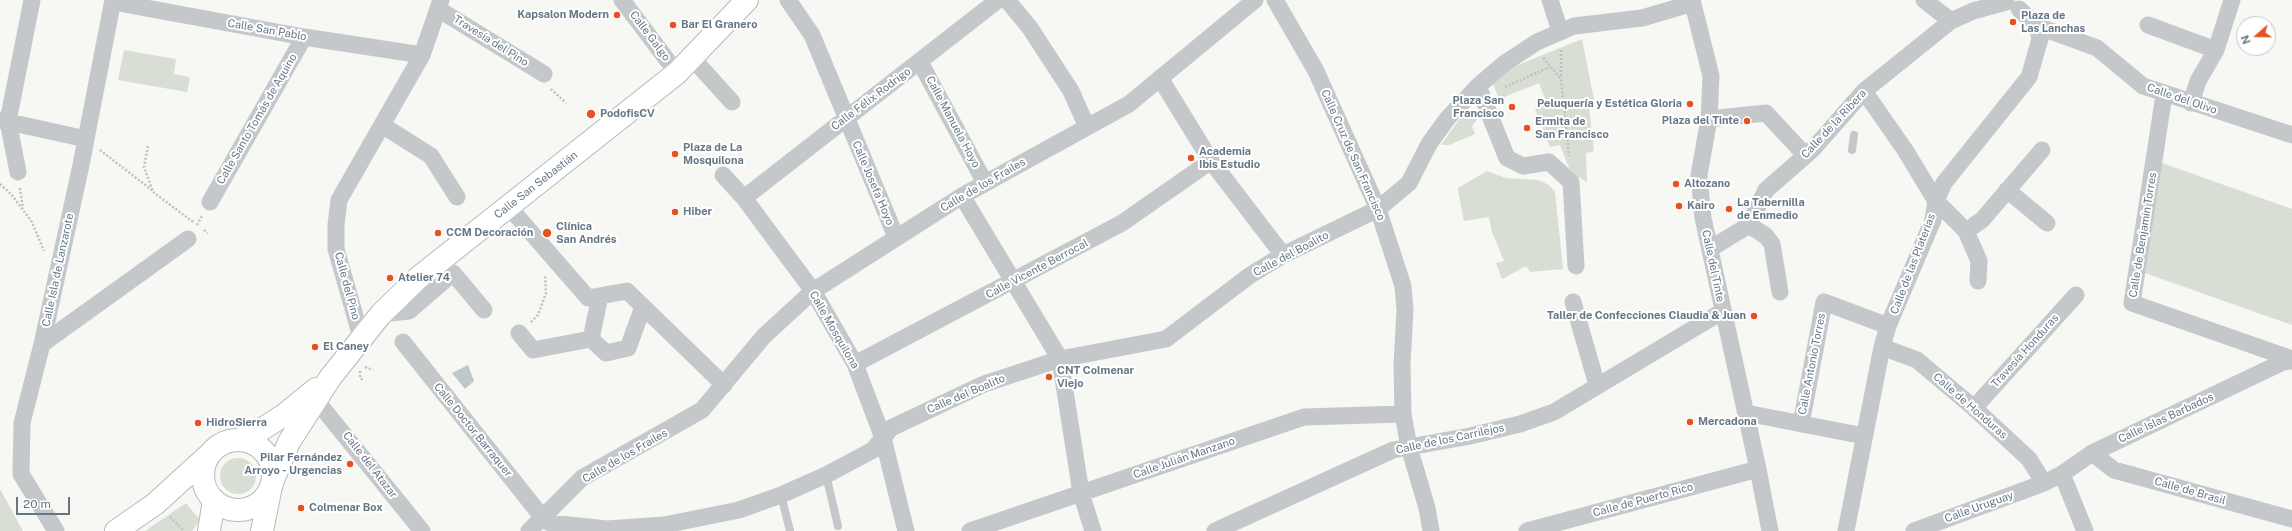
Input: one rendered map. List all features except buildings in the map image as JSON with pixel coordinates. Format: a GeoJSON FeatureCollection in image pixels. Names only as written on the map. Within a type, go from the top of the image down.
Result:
{"type":"FeatureCollection","features":[{"type":"Feature","properties":{"kind":"street"},"geometry":{"type":"LineString","coordinates":[[18,172],[4,120],[32,0]]}},
{"type":"Feature","properties":{"kind":"street","name":"Calle Galgo"},"geometry":{"type":"LineString","coordinates":[[622,0],[685,66]]}},
{"type":"Feature","properties":{"kind":"street","name":"Calle San Sebastián"},"geometry":{"type":"LineString","coordinates":[[330,378],[361,337],[381,314],[418,278],[685,66],[747,0]]}},
{"type":"Feature","properties":{"kind":"street","name":"Calle Josefa Hoyo"},"geometry":{"type":"LineString","coordinates":[[788,0],[812,34],[896,237]]}},
{"type":"Feature","properties":{"kind":"street","name":"Calle Félix Rodrigo"},"geometry":{"type":"LineString","coordinates":[[744,198],[998,0]]}},
{"type":"Feature","properties":{"kind":"street"},"geometry":{"type":"LineString","coordinates":[[1007,0],[1030,28],[1071,92],[1087,127]]}},
{"type":"Feature","properties":{"kind":"street","name":"Calle de los Frailes"},"geometry":{"type":"LineString","coordinates":[[529,531],[582,478],[702,410],[724,386],[764,336],[813,291],[962,196],[1129,104],[1255,0]]}},
{"type":"Feature","properties":{"kind":"street","name":"Calle Cruz de San Francisco"},"geometry":{"type":"LineString","coordinates":[[1275,0],[1316,71],[1378,209],[1403,286],[1405,310],[1402,364],[1403,414],[1408,447],[1427,508],[1431,531]]}},
{"type":"Feature","properties":{"kind":"street"},"geometry":{"type":"LineString","coordinates":[[1550,0],[1560,31]]}},
{"type":"Feature","properties":{"kind":"street"},"geometry":{"type":"LineString","coordinates":[[1924,0],[1951,21]]}},
{"type":"Feature","properties":{"kind":"street"},"geometry":{"type":"LineString","coordinates":[[2191,103],[2198,81],[2216,50],[2232,0]]}},
{"type":"Feature","properties":{"kind":"street","name":"Calle San Pablo"},"geometry":{"type":"LineString","coordinates":[[113,1],[304,36],[422,55]]}},
{"type":"Feature","properties":{"kind":"street","name":"Calle Isla de Lanzarote"},"geometry":{"type":"LineString","coordinates":[[56,531],[21,474],[22,423],[42,344],[55,284],[86,139],[113,1]]}},
{"type":"Feature","properties":{"kind":"street"},"geometry":{"type":"LineString","coordinates":[[1378,209],[1408,183],[1429,144],[1447,118],[1480,92],[1505,63],[1537,42],[1574,26],[1642,18],[1692,1]]}},
{"type":"Feature","properties":{"kind":"street","name":"Calle del Tinte"},"geometry":{"type":"LineString","coordinates":[[1692,1],[1711,76],[1709,119],[1699,176],[1703,218],[1758,469],[1770,531]]}},
{"type":"Feature","properties":{"kind":"street"},"geometry":{"type":"LineString","coordinates":[[2014,3],[2037,26]]}},
{"type":"Feature","properties":{"kind":"street","name":"Calle de la Ribera"},"geometry":{"type":"LineString","coordinates":[[1749,225],[1766,190],[1830,131],[1867,101],[1951,21],[1973,11],[2014,3]]}},
{"type":"Feature","properties":{"kind":"street","name":"Calle del Pino"},"geometry":{"type":"LineString","coordinates":[[361,337],[336,249],[336,224],[340,200],[422,55],[440,4]]}},
{"type":"Feature","properties":{"kind":"street","name":"Travesía del Pino"},"geometry":{"type":"LineString","coordinates":[[440,4],[544,74]]}},
{"type":"Feature","properties":{"kind":"street"},"geometry":{"type":"LineString","coordinates":[[2148,25],[2216,50]]}},
{"type":"Feature","properties":{"kind":"street","name":"Calle del Olivo"},"geometry":{"type":"LineString","coordinates":[[2037,26],[2097,48],[2143,86],[2164,95],[2292,135]]}},
{"type":"Feature","properties":{"kind":"street","name":"Calle de las Platerías"},"geometry":{"type":"LineString","coordinates":[[1846,531],[1882,347],[1888,326],[1932,220],[1936,201],[1944,183],[2029,77],[2040,39],[2037,26]]}},
{"type":"Feature","properties":{"kind":"street","name":"Calle Santo Tomás de Aquino"},"geometry":{"type":"LineString","coordinates":[[210,202],[304,36]]}},
{"type":"Feature","properties":{"kind":"street","name":"Calle Manuela Hoyo"},"geometry":{"type":"LineString","coordinates":[[920,62],[985,183]]}},
{"type":"Feature","properties":{"kind":"street"},"geometry":{"type":"LineString","coordinates":[[685,66],[732,102]]}},
{"type":"Feature","properties":{"kind":"street"},"geometry":{"type":"LineString","coordinates":[[1160,78],[1211,161],[1283,255]]}},
{"type":"Feature","properties":{"kind":"street"},"geometry":{"type":"LineString","coordinates":[[1480,92],[1507,158],[1523,166],[1549,162],[1571,182],[1576,266]]}},
{"type":"Feature","properties":{"kind":"street","name":"Calle de Benjamín Torres"},"geometry":{"type":"LineString","coordinates":[[2164,95],[2132,303],[2292,360]]}},
{"type":"Feature","properties":{"kind":"street"},"geometry":{"type":"LineString","coordinates":[[1867,101],[1905,150],[1936,201],[1966,232],[1979,261],[1978,281]]}},
{"type":"Feature","properties":{"kind":"street"},"geometry":{"type":"LineString","coordinates":[[1709,119],[1766,113],[1805,155]]}},
{"type":"Feature","properties":{"kind":"street"},"geometry":{"type":"LineString","coordinates":[[4,120],[86,139]]}},
{"type":"Feature","properties":{"kind":"street"},"geometry":{"type":"LineString","coordinates":[[382,125],[431,156],[457,197]]}},
{"type":"Feature","properties":{"kind":"street"},"geometry":{"type":"LineString","coordinates":[[1966,232],[1982,220],[2042,150]]}},
{"type":"Feature","properties":{"kind":"street","name":"Calle Vicente Berrocal"},"geometry":{"type":"LineString","coordinates":[[856,364],[1122,223],[1211,161]]}},
{"type":"Feature","properties":{"kind":"street","name":"Calle Mosquilona"},"geometry":{"type":"LineString","coordinates":[[723,175],[744,198],[813,291],[856,364],[883,438],[906,531]]}},
{"type":"Feature","properties":{"kind":"street"},"geometry":{"type":"LineString","coordinates":[[2007,190],[2048,223]]}},
{"type":"Feature","properties":{"kind":"street"},"geometry":{"type":"LineString","coordinates":[[962,196],[1060,359],[1081,493],[1093,531]]}},
{"type":"Feature","properties":{"kind":"street"},"geometry":{"type":"LineString","coordinates":[[509,207],[543,249],[588,298],[627,291],[724,386]]}},
{"type":"Feature","properties":{"kind":"street","name":"Calle del Boalito"},"geometry":{"type":"LineString","coordinates":[[543,518],[550,523],[607,529],[664,525],[739,510],[781,495],[826,475],[873,450],[891,428],[984,384],[1060,359],[1166,339],[1249,276],[1283,255],[1378,209]]}},
{"type":"Feature","properties":{"kind":"street"},"geometry":{"type":"LineString","coordinates":[[1710,249],[1749,225],[1766,236],[1772,244],[1780,292]]}},
{"type":"Feature","properties":{"kind":"street"},"geometry":{"type":"LineString","coordinates":[[42,344],[188,240]]}},
{"type":"Feature","properties":{"kind":"street"},"geometry":{"type":"LineString","coordinates":[[381,314],[409,311],[453,273],[484,310]]}},
{"type":"Feature","properties":{"kind":"street","name":"Travesía Honduras"},"geometry":{"type":"LineString","coordinates":[[1974,408],[2076,295]]}},
{"type":"Feature","properties":{"kind":"street"},"geometry":{"type":"LineString","coordinates":[[591,339],[600,296]]}},
{"type":"Feature","properties":{"kind":"street"},"geometry":{"type":"LineString","coordinates":[[1573,302],[1597,385]]}},
{"type":"Feature","properties":{"kind":"street","name":"Calle Antonio Torres"},"geometry":{"type":"LineString","coordinates":[[1801,424],[1824,302],[1888,326]]}},
{"type":"Feature","properties":{"kind":"street"},"geometry":{"type":"LineString","coordinates":[[591,339],[606,353],[628,348],[643,307]]}},
{"type":"Feature","properties":{"kind":"street","name":"Calle de los Carrilejos"},"geometry":{"type":"LineString","coordinates":[[1215,531],[1393,450],[1470,436],[1520,424],[1554,412],[1597,385],[1723,312]]}},
{"type":"Feature","properties":{"kind":"street"},"geometry":{"type":"LineString","coordinates":[[519,333],[533,350],[591,339]]}},
{"type":"Feature","properties":{"kind":"street","name":"Calle Doctor Barraquer"},"geometry":{"type":"LineString","coordinates":[[403,342],[543,518]]}},
{"type":"Feature","properties":{"kind":"street","name":"Calle de Honduras"},"geometry":{"type":"LineString","coordinates":[[1882,347],[1917,360],[1974,408],[2029,459],[2044,483]]}},
{"type":"Feature","properties":{"kind":"street","name":"Calle Islas Barbados"},"geometry":{"type":"LineString","coordinates":[[2044,483],[2062,474],[2092,453],[2283,362],[2292,360]]}},
{"type":"Feature","properties":{"kind":"street"},"geometry":{"type":"LineString","coordinates":[[155,504],[180,495],[196,494],[212,498],[226,508],[240,510],[257,505],[271,485],[289,442],[330,378]]}},
{"type":"Feature","properties":{"kind":"street"},"geometry":{"type":"LineString","coordinates":[[116,531],[155,504],[219,446],[256,433],[284,415],[330,378]]}},
{"type":"Feature","properties":{"kind":"street","name":"Calle del Atazar"},"geometry":{"type":"LineString","coordinates":[[316,400],[340,426],[422,531]]}},
{"type":"Feature","properties":{"kind":"street"},"geometry":{"type":"LineString","coordinates":[[1746,413],[1864,436]]}},
{"type":"Feature","properties":{"kind":"street","name":"Calle Julián Manzano"},"geometry":{"type":"LineString","coordinates":[[970,531],[1304,417],[1403,414]]}},
{"type":"Feature","properties":{"kind":"street"},"geometry":{"type":"LineString","coordinates":[[238,440],[250,442],[260,448],[268,457],[272,468],[271,485],[262,531]]}},
{"type":"Feature","properties":{"kind":"street"},"geometry":{"type":"LineString","coordinates":[[209,531],[212,498],[205,486],[204,474],[206,462],[212,452]]}},
{"type":"Feature","properties":{"kind":"street","name":"Calle de Brasil"},"geometry":{"type":"LineString","coordinates":[[2092,453],[2114,470],[2292,519]]}},
{"type":"Feature","properties":{"kind":"street","name":"Calle de Puerto Rico"},"geometry":{"type":"LineString","coordinates":[[1527,531],[1758,469]]}},
{"type":"Feature","properties":{"kind":"street"},"geometry":{"type":"LineString","coordinates":[[2062,474],[2085,531]]}},
{"type":"Feature","properties":{"kind":"street","name":"Calle Uruguay"},"geometry":{"type":"LineString","coordinates":[[1914,531],[2044,483]]}},
{"type":"Feature","properties":{"kind":"street"},"geometry":{"type":"LineString","coordinates":[[220,531],[240,510]]}},
{"type":"Feature","properties":{"kind":"street"},"geometry":{"type":"LineString","coordinates":[[240,510],[249,531]]}},
{"type":"Feature","properties":{"kind":"lane"},"geometry":{"type":"LineString","coordinates":[[1852,150],[1854,135]]}},
{"type":"Feature","properties":{"kind":"lane"},"geometry":{"type":"LineString","coordinates":[[826,475],[838,526]]}},
{"type":"Feature","properties":{"kind":"lane"},"geometry":{"type":"LineString","coordinates":[[781,495],[790,531]]}},
{"type":"Feature","properties":{"kind":"path"},"geometry":{"type":"LineString","coordinates":[[1562,53],[1561,79],[1571,182]]}},
{"type":"Feature","properties":{"kind":"path"},"geometry":{"type":"LineString","coordinates":[[1544,60],[1561,79]]}},
{"type":"Feature","properties":{"kind":"path"},"geometry":{"type":"LineString","coordinates":[[1480,92],[1550,67]]}},
{"type":"Feature","properties":{"kind":"path"},"geometry":{"type":"LineString","coordinates":[[86,139],[189,219]]}},
{"type":"Feature","properties":{"kind":"path"},"geometry":{"type":"LineString","coordinates":[[148,146],[144,167],[153,192]]}},
{"type":"Feature","properties":{"kind":"path"},"geometry":{"type":"LineString","coordinates":[[0,184],[32,222],[45,252],[55,284]]}},
{"type":"Feature","properties":{"kind":"path"},"geometry":{"type":"LineString","coordinates":[[519,333],[538,315],[546,293],[543,249]]}},
{"type":"Feature","properties":{"kind":"path"},"geometry":{"type":"LineString","coordinates":[[360,378],[364,381]]}},
{"type":"Feature","properties":{"kind":"shaded area"},"geometry":{"type":"Polygon","coordinates":[[[1582,39],[1594,100],[1589,108],[1594,151],[1586,153],[1587,182],[1571,173],[1560,145],[1550,147],[1535,109],[1547,104],[1539,83],[1499,99],[1493,84],[1513,67],[1582,39]]]}},
{"type":"Feature","properties":{"kind":"shaded area"},"geometry":{"type":"Polygon","coordinates":[[[124,50],[176,59],[174,74],[190,77],[187,92],[118,80],[124,50]]]}},
{"type":"Feature","properties":{"kind":"shaded area"},"geometry":{"type":"Polygon","coordinates":[[[1471,112],[1478,118],[1472,126],[1475,134],[1449,145],[1441,145],[1464,113],[1471,112]]]}},
{"type":"Feature","properties":{"kind":"shaded area"},"geometry":{"type":"Polygon","coordinates":[[[2162,163],[2292,209],[2292,325],[2142,272],[2162,163]]]}},
{"type":"Feature","properties":{"kind":"shaded area"},"geometry":{"type":"Polygon","coordinates":[[[1487,171],[1506,178],[1538,180],[1549,185],[1555,192],[1563,269],[1530,272],[1526,266],[1502,279],[1496,263],[1504,261],[1492,232],[1489,217],[1464,221],[1458,191],[1458,188],[1487,171]]]}},
{"type":"Feature","properties":{"kind":"shaded area"},"geometry":{"type":"Polygon","coordinates":[[[468,365],[474,381],[465,389],[452,373],[468,365]]]}},
{"type":"Feature","properties":{"kind":"shaded area"},"geometry":{"type":"Polygon","coordinates":[[[242,458],[251,463],[255,469],[255,483],[251,489],[242,494],[234,494],[225,489],[221,483],[220,472],[225,463],[231,459],[242,458]]]}},
{"type":"Feature","properties":{"kind":"shaded area"},"geometry":{"type":"Polygon","coordinates":[[[0,489],[23,531],[0,531],[0,489]]]}},
{"type":"Feature","properties":{"kind":"shaded area"},"geometry":{"type":"Polygon","coordinates":[[[186,503],[200,520],[192,531],[145,531],[186,503]]]}},
{"type":"Feature","properties":{"kind":"place","name":"Kapsalon Modern"},"geometry":{"type":"Point","coordinates":[617,15]}},
{"type":"Feature","properties":{"kind":"place","name":"Plaza de Las Lanchas"},"geometry":{"type":"Point","coordinates":[2013,22]}},
{"type":"Feature","properties":{"kind":"place","name":"Bar El Granero"},"geometry":{"type":"Point","coordinates":[673,25]}},
{"type":"Feature","properties":{"kind":"place","name":"Peluquería y Estética Gloria"},"geometry":{"type":"Point","coordinates":[1690,104]}},
{"type":"Feature","properties":{"kind":"place","name":"Plaza San Francisco"},"geometry":{"type":"Point","coordinates":[1512,107]}},
{"type":"Feature","properties":{"kind":"place","name":"PodofisCV"},"geometry":{"type":"Point","coordinates":[591,114]}},
{"type":"Feature","properties":{"kind":"place","name":"Plaza del Tinte"},"geometry":{"type":"Point","coordinates":[1747,121]}},
{"type":"Feature","properties":{"kind":"place","name":"Ermita de San Francisco"},"geometry":{"type":"Point","coordinates":[1527,128]}},
{"type":"Feature","properties":{"kind":"place","name":"Plaza de La Mosquilona"},"geometry":{"type":"Point","coordinates":[675,154]}},
{"type":"Feature","properties":{"kind":"place","name":"Academia Ibis Estudio"},"geometry":{"type":"Point","coordinates":[1191,158]}},
{"type":"Feature","properties":{"kind":"place","name":"Altozano"},"geometry":{"type":"Point","coordinates":[1676,184]}},
{"type":"Feature","properties":{"kind":"place","name":"Kairo"},"geometry":{"type":"Point","coordinates":[1679,206]}},
{"type":"Feature","properties":{"kind":"place","name":"La Tabernilla de Enmedio"},"geometry":{"type":"Point","coordinates":[1729,209]}},
{"type":"Feature","properties":{"kind":"place","name":"Hiber"},"geometry":{"type":"Point","coordinates":[675,212]}},
{"type":"Feature","properties":{"kind":"place","name":"CCM Decoración"},"geometry":{"type":"Point","coordinates":[438,233]}},
{"type":"Feature","properties":{"kind":"place","name":"Clínica San Andrés"},"geometry":{"type":"Point","coordinates":[547,233]}},
{"type":"Feature","properties":{"kind":"place","name":"Atelier 74"},"geometry":{"type":"Point","coordinates":[390,278]}},
{"type":"Feature","properties":{"kind":"place","name":"Taller de Confecciones Claudia & Juan"},"geometry":{"type":"Point","coordinates":[1754,316]}},
{"type":"Feature","properties":{"kind":"place","name":"El Caney"},"geometry":{"type":"Point","coordinates":[315,347]}},
{"type":"Feature","properties":{"kind":"place","name":"CNT Colmenar Viejo"},"geometry":{"type":"Point","coordinates":[1049,377]}},
{"type":"Feature","properties":{"kind":"place","name":"Mercadona"},"geometry":{"type":"Point","coordinates":[1690,422]}},
{"type":"Feature","properties":{"kind":"place","name":"HidroSierra"},"geometry":{"type":"Point","coordinates":[198,423]}},
{"type":"Feature","properties":{"kind":"place","name":"Pilar Fernández Arroyo - Urgencias"},"geometry":{"type":"Point","coordinates":[350,464]}},
{"type":"Feature","properties":{"kind":"place","name":"Colmenar Box"},"geometry":{"type":"Point","coordinates":[301,508]}}]}
